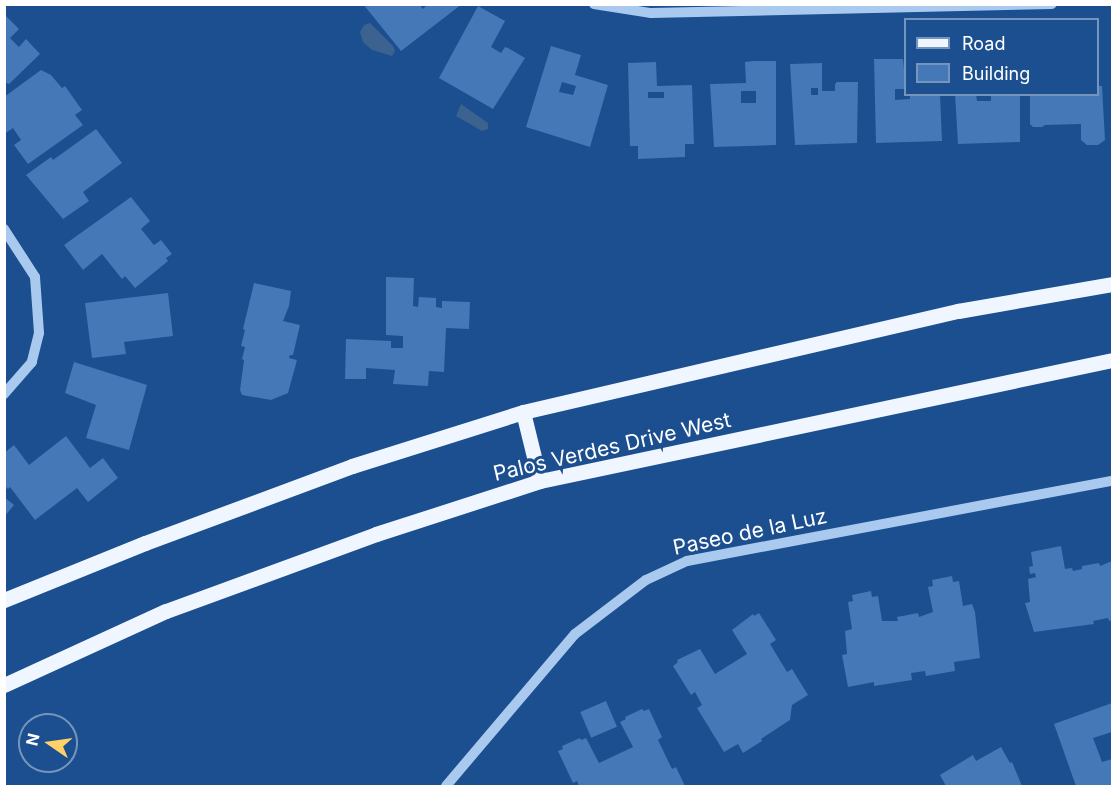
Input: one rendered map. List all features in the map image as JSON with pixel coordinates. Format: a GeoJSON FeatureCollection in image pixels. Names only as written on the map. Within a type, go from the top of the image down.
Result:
{"type":"FeatureCollection","features":[{"type":"Feature","properties":{"kind":"main road"},"geometry":{"type":"LineString","coordinates":[[4,600],[145,543],[352,466],[523,412],[958,311],[1113,284]]}},
{"type":"Feature","properties":{"kind":"main road","name":"Palos Verdes Drive West"},"geometry":{"type":"LineString","coordinates":[[4,685],[166,611],[376,534],[540,481],[1113,360]]}},
{"type":"Feature","properties":{"kind":"main road"},"geometry":{"type":"LineString","coordinates":[[523,412],[540,481]]}},
{"type":"Feature","properties":{"kind":"street"},"geometry":{"type":"LineString","coordinates":[[594,4],[651,13],[1053,4]]}},
{"type":"Feature","properties":{"kind":"street"},"geometry":{"type":"LineString","coordinates":[[4,229],[35,277],[39,333],[32,362],[4,394]]}},
{"type":"Feature","properties":{"kind":"street","name":"Paseo de la Luz"},"geometry":{"type":"LineString","coordinates":[[446,786],[575,634],[646,580],[687,561],[1113,481]]}},
{"type":"Feature","properties":{"kind":"water"},"geometry":{"type":"Polygon","coordinates":[[[370,23],[393,46],[395,51],[392,56],[372,50],[363,42],[360,32],[364,25],[370,23]]]}},
{"type":"Feature","properties":{"kind":"water"},"geometry":{"type":"Polygon","coordinates":[[[461,104],[488,123],[488,129],[482,131],[456,116],[461,104]]]}},
{"type":"Feature","properties":{"kind":"building"},"geometry":{"type":"Polygon","coordinates":[[[363,4],[419,4],[423,9],[428,4],[462,4],[401,51],[363,4]]]}},
{"type":"Feature","properties":{"kind":"building"},"geometry":{"type":"Polygon","coordinates":[[[478,6],[505,21],[491,47],[501,53],[505,47],[525,58],[493,109],[439,78],[478,6]]]}},
{"type":"Feature","properties":{"kind":"building"},"geometry":{"type":"Polygon","coordinates":[[[4,14],[19,29],[10,38],[19,47],[26,39],[40,54],[9,84],[4,82],[4,14]]]}},
{"type":"Feature","properties":{"kind":"building"},"geometry":{"type":"Polygon","coordinates":[[[551,46],[581,55],[575,75],[608,85],[590,147],[526,127],[551,46]],[[562,82],[559,92],[573,95],[576,86],[562,82]]]}},
{"type":"Feature","properties":{"kind":"building"},"geometry":{"type":"Polygon","coordinates":[[[874,59],[903,59],[904,89],[895,89],[895,100],[910,99],[910,96],[940,96],[942,141],[876,143],[874,59]]]}},
{"type":"Feature","properties":{"kind":"building"},"geometry":{"type":"Polygon","coordinates":[[[776,61],[776,145],[714,147],[710,84],[746,83],[745,62],[776,61]],[[741,91],[741,103],[756,103],[756,91],[741,91]]]}},
{"type":"Feature","properties":{"kind":"building"},"geometry":{"type":"Polygon","coordinates":[[[656,62],[657,86],[692,85],[694,144],[685,144],[685,157],[638,159],[638,146],[630,146],[628,63],[656,62]],[[648,92],[648,98],[664,98],[664,92],[648,92]]]}},
{"type":"Feature","properties":{"kind":"building"},"geometry":{"type":"Polygon","coordinates":[[[822,63],[822,91],[835,91],[837,82],[858,82],[857,143],[795,145],[790,64],[822,63]],[[811,88],[811,95],[818,95],[818,88],[811,88]]]}},
{"type":"Feature","properties":{"kind":"building"},"geometry":{"type":"Polygon","coordinates":[[[41,70],[51,75],[62,88],[65,86],[82,110],[75,115],[83,125],[28,164],[14,145],[21,140],[13,128],[4,134],[4,97],[41,70]]]}},
{"type":"Feature","properties":{"kind":"building"},"geometry":{"type":"Polygon","coordinates":[[[1099,86],[1102,86],[1105,140],[1098,145],[1087,145],[1081,140],[1081,124],[1033,127],[1030,124],[1030,96],[1099,96],[1099,86]]]}},
{"type":"Feature","properties":{"kind":"building"},"geometry":{"type":"Polygon","coordinates":[[[955,96],[976,96],[977,101],[991,101],[991,96],[1020,96],[1020,142],[958,144],[955,96]]]}},
{"type":"Feature","properties":{"kind":"building"},"geometry":{"type":"Polygon","coordinates":[[[96,129],[122,163],[83,192],[89,201],[63,219],[26,175],[51,157],[53,160],[96,129]]]}},
{"type":"Feature","properties":{"kind":"building"},"geometry":{"type":"Polygon","coordinates":[[[131,197],[150,221],[141,229],[154,245],[161,240],[172,254],[166,258],[168,261],[135,288],[125,276],[122,279],[102,254],[83,270],[64,245],[131,197]]]}},
{"type":"Feature","properties":{"kind":"building"},"geometry":{"type":"Polygon","coordinates":[[[386,277],[414,278],[413,306],[418,307],[419,297],[436,298],[436,307],[442,308],[442,301],[470,302],[469,329],[446,328],[444,372],[429,371],[428,386],[393,384],[395,370],[366,368],[366,379],[345,379],[346,339],[391,341],[391,348],[403,348],[403,336],[386,335],[386,277]]]}},
{"type":"Feature","properties":{"kind":"building"},"geometry":{"type":"Polygon","coordinates":[[[254,283],[291,291],[289,306],[283,321],[300,325],[293,355],[289,358],[297,360],[288,393],[271,400],[242,395],[240,390],[245,347],[241,346],[245,330],[243,329],[254,283]]]}},
{"type":"Feature","properties":{"kind":"building"},"geometry":{"type":"Polygon","coordinates":[[[168,293],[173,336],[124,342],[126,354],[92,358],[85,303],[168,293]]]}},
{"type":"Feature","properties":{"kind":"building"},"geometry":{"type":"Polygon","coordinates":[[[74,362],[147,385],[129,450],[86,438],[96,405],[65,393],[74,362]]]}},
{"type":"Feature","properties":{"kind":"building"},"geometry":{"type":"Polygon","coordinates":[[[66,436],[90,468],[103,458],[118,478],[88,502],[77,488],[35,520],[10,487],[8,489],[4,485],[4,453],[14,445],[29,465],[66,436]]]}},
{"type":"Feature","properties":{"kind":"building"},"geometry":{"type":"Polygon","coordinates":[[[4,497],[14,505],[4,517],[4,497]]]}},
{"type":"Feature","properties":{"kind":"building"},"geometry":{"type":"Polygon","coordinates":[[[1061,546],[1065,569],[1072,568],[1073,571],[1082,569],[1082,566],[1099,563],[1100,566],[1112,561],[1112,620],[1109,621],[1108,618],[1093,621],[1094,624],[1034,632],[1025,603],[1030,602],[1028,579],[1036,577],[1035,573],[1030,574],[1029,567],[1033,566],[1031,552],[1061,546]]]}},
{"type":"Feature","properties":{"kind":"building"},"geometry":{"type":"Polygon","coordinates":[[[952,576],[953,582],[959,581],[963,606],[972,604],[975,612],[980,658],[954,662],[955,671],[926,676],[925,671],[911,673],[912,680],[874,686],[874,682],[848,687],[842,655],[847,654],[845,631],[852,629],[848,602],[853,601],[852,595],[871,591],[872,597],[878,596],[882,621],[898,621],[897,617],[918,613],[919,617],[933,612],[928,587],[933,586],[932,580],[952,576]]]}},
{"type":"Feature","properties":{"kind":"building"},"geometry":{"type":"Polygon","coordinates":[[[759,613],[776,640],[770,644],[787,672],[792,669],[808,695],[792,705],[790,720],[761,739],[762,741],[743,753],[738,744],[724,752],[697,708],[702,705],[695,692],[691,695],[673,666],[678,662],[677,660],[700,649],[715,674],[747,654],[732,630],[753,614],[754,616],[759,613]]]}},
{"type":"Feature","properties":{"kind":"building"},"geometry":{"type":"Polygon","coordinates":[[[606,701],[617,727],[591,738],[580,712],[606,701]]]}},
{"type":"Feature","properties":{"kind":"building"},"geometry":{"type":"Polygon","coordinates":[[[1112,703],[1112,732],[1093,738],[1102,762],[1112,759],[1112,786],[1076,786],[1054,724],[1112,703]]]}},
{"type":"Feature","properties":{"kind":"building"},"geometry":{"type":"Polygon","coordinates":[[[642,709],[644,711],[649,709],[662,737],[658,740],[672,769],[676,767],[685,786],[579,786],[577,781],[573,783],[558,751],[563,749],[562,746],[580,738],[581,740],[586,738],[599,763],[633,747],[620,722],[642,709]]]}},
{"type":"Feature","properties":{"kind":"building"},"geometry":{"type":"Polygon","coordinates":[[[1001,747],[1010,763],[1012,762],[1022,786],[946,786],[940,775],[973,755],[976,761],[1001,747]]]}}]}
